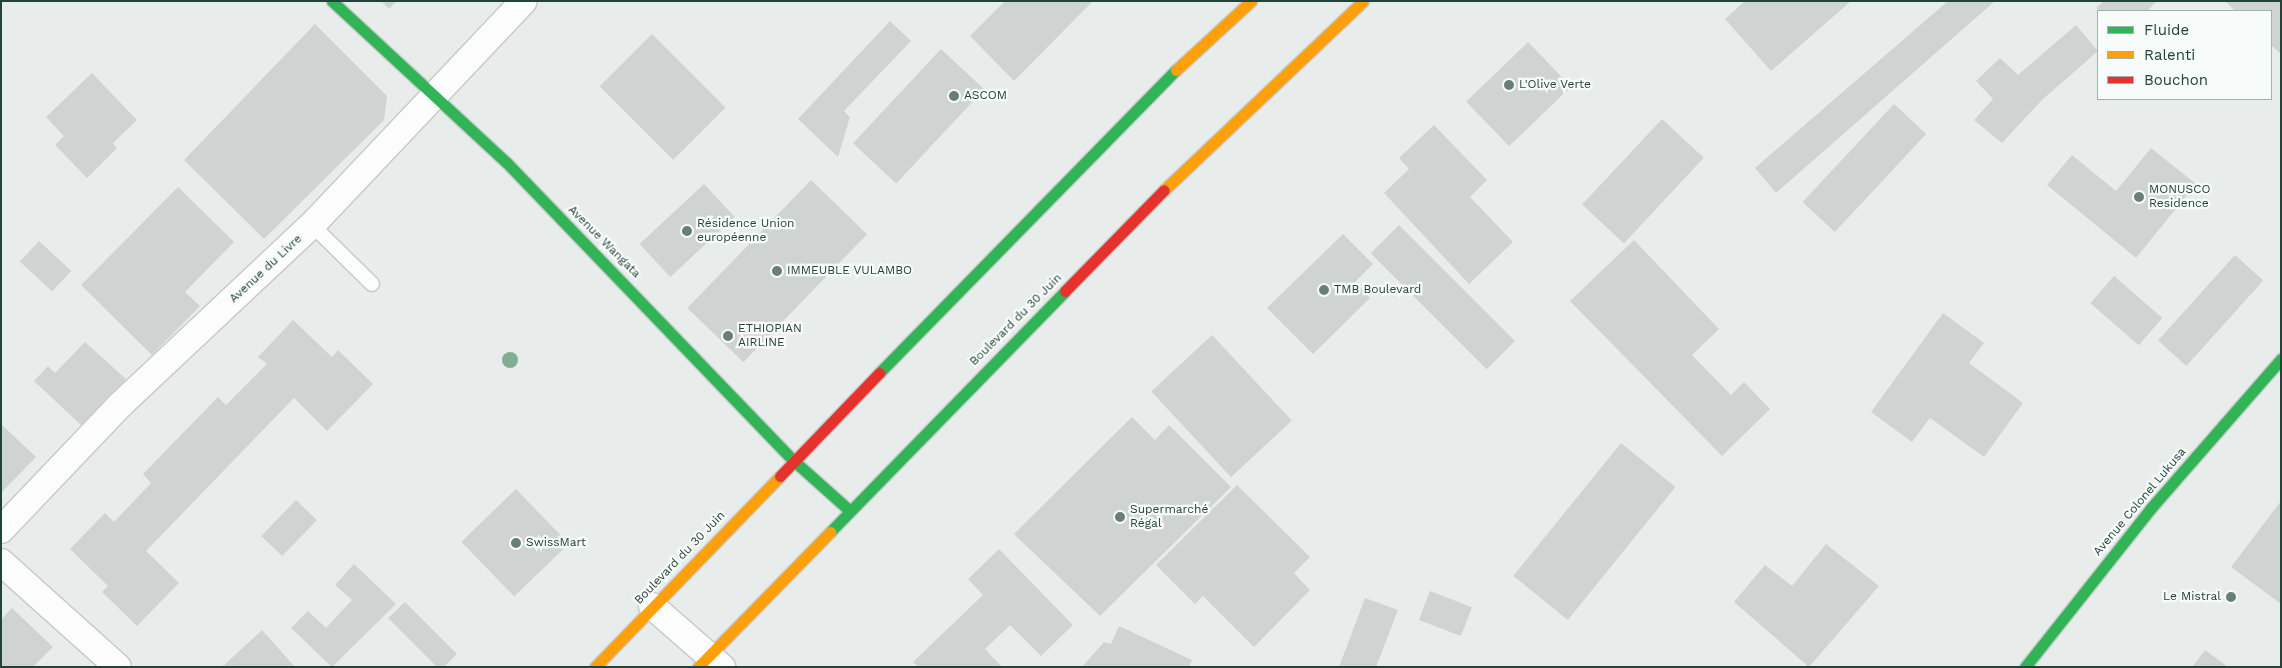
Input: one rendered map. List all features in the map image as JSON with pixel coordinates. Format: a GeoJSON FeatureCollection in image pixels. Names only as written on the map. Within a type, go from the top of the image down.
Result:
{"type":"FeatureCollection","features":[{"type":"Feature","properties":{"kind":"main road","name":"Avenue Wangata"},"geometry":{"type":"LineString","coordinates":[[332,1],[436,95],[647,304],[793,460],[849,510]]}},
{"type":"Feature","properties":{"kind":"main road","name":"Boulevard du 30 Juin"},"geometry":{"type":"LineString","coordinates":[[594,667],[1152,92],[1251,1]]}},
{"type":"Feature","properties":{"kind":"main road","name":"Boulevard du 30 Juin"},"geometry":{"type":"LineString","coordinates":[[709,664],[849,510],[1203,150],[1363,1]]}},
{"type":"Feature","properties":{"kind":"main road","name":"Avenue Colonel Lukusa"},"geometry":{"type":"LineString","coordinates":[[2025,667],[2151,508],[2281,359]]}},
{"type":"Feature","properties":{"kind":"street","name":"Avenue du Livre"},"geometry":{"type":"LineString","coordinates":[[1,530],[120,405],[312,225],[524,1]]}},
{"type":"Feature","properties":{"kind":"street"},"geometry":{"type":"LineString","coordinates":[[1,562],[118,667]]}},
{"type":"Feature","properties":{"kind":"street"},"geometry":{"type":"LineString","coordinates":[[652,606],[709,664]]}},
{"type":"Feature","properties":{"kind":"lane"},"geometry":{"type":"LineString","coordinates":[[312,225],[372,284]]}},
{"type":"Feature","properties":{"kind":"building"},"geometry":{"type":"Polygon","coordinates":[[[381,1],[397,1],[389,9],[381,1]]]}},
{"type":"Feature","properties":{"kind":"building"},"geometry":{"type":"Polygon","coordinates":[[[1005,1],[1093,1],[1014,81],[970,36],[1005,1]]]}},
{"type":"Feature","properties":{"kind":"building"},"geometry":{"type":"Polygon","coordinates":[[[1745,1],[1851,1],[1771,71],[1725,19],[1745,1]]]}},
{"type":"Feature","properties":{"kind":"building"},"geometry":{"type":"Polygon","coordinates":[[[1948,1],[1995,1],[1776,193],[1755,168],[1948,1]]]}},
{"type":"Feature","properties":{"kind":"building"},"geometry":{"type":"Polygon","coordinates":[[[2104,1],[2157,1],[2148,10],[2098,10],[2096,8],[2104,1]]]}},
{"type":"Feature","properties":{"kind":"building"},"geometry":{"type":"Polygon","coordinates":[[[2225,1],[2281,1],[2281,54],[2272,46],[2272,10],[2234,10],[2225,1]]]}},
{"type":"Feature","properties":{"kind":"building"},"geometry":{"type":"Polygon","coordinates":[[[890,21],[911,41],[844,111],[850,117],[838,157],[798,119],[890,21]]]}},
{"type":"Feature","properties":{"kind":"building"},"geometry":{"type":"Polygon","coordinates":[[[315,24],[387,96],[384,120],[264,239],[184,160],[315,24]]]}},
{"type":"Feature","properties":{"kind":"building"},"geometry":{"type":"Polygon","coordinates":[[[2076,25],[2097,50],[2097,52],[2042,100],[2002,143],[1974,120],[1993,99],[1976,81],[2000,58],[2018,75],[2076,25]]]}},
{"type":"Feature","properties":{"kind":"building"},"geometry":{"type":"Polygon","coordinates":[[[652,34],[726,108],[673,160],[600,86],[652,34]]]}},
{"type":"Feature","properties":{"kind":"building"},"geometry":{"type":"Polygon","coordinates":[[[1528,42],[1571,87],[1509,146],[1466,102],[1528,42]]]}},
{"type":"Feature","properties":{"kind":"building"},"geometry":{"type":"Polygon","coordinates":[[[941,49],[984,89],[896,184],[853,143],[941,49]]]}},
{"type":"Feature","properties":{"kind":"building"},"geometry":{"type":"Polygon","coordinates":[[[92,73],[137,120],[113,143],[117,148],[87,178],[55,145],[64,136],[46,117],[92,73]]]}},
{"type":"Feature","properties":{"kind":"building"},"geometry":{"type":"Polygon","coordinates":[[[1894,104],[1926,134],[1835,232],[1803,202],[1894,104]]]}},
{"type":"Feature","properties":{"kind":"building"},"geometry":{"type":"Polygon","coordinates":[[[1662,119],[1704,158],[1624,243],[1582,205],[1662,119]]]}},
{"type":"Feature","properties":{"kind":"building"},"geometry":{"type":"Polygon","coordinates":[[[1434,125],[1487,180],[1470,197],[1513,242],[1469,284],[1384,193],[1409,169],[1399,158],[1434,125]]]}},
{"type":"Feature","properties":{"kind":"building"},"geometry":{"type":"Polygon","coordinates":[[[2151,148],[2196,184],[2136,258],[2047,185],[2072,155],[2116,191],[2151,148]]]}},
{"type":"Feature","properties":{"kind":"building","name":"IMMEUBLE VULAMBO"},"geometry":{"type":"Polygon","coordinates":[[[811,180],[867,234],[743,362],[687,308],[811,180]]]}},
{"type":"Feature","properties":{"kind":"building","name":"Résidence Union européenne"},"geometry":{"type":"Polygon","coordinates":[[[704,184],[735,217],[670,277],[640,244],[704,184]]]}},
{"type":"Feature","properties":{"kind":"building"},"geometry":{"type":"Polygon","coordinates":[[[178,187],[234,242],[185,292],[200,306],[152,355],[81,285],[178,187]]]}},
{"type":"Feature","properties":{"kind":"building"},"geometry":{"type":"Polygon","coordinates":[[[1399,225],[1515,341],[1487,369],[1371,253],[1399,225]]]}},
{"type":"Feature","properties":{"kind":"building","name":"TMB Boulevard"},"geometry":{"type":"Polygon","coordinates":[[[1343,234],[1373,264],[1355,282],[1370,298],[1313,354],[1267,308],[1343,234]]]}},
{"type":"Feature","properties":{"kind":"building"},"geometry":{"type":"Polygon","coordinates":[[[1634,240],[1719,329],[1692,355],[1731,395],[1744,382],[1770,409],[1722,456],[1570,301],[1634,240]]]}},
{"type":"Feature","properties":{"kind":"building"},"geometry":{"type":"Polygon","coordinates":[[[39,241],[71,271],[52,291],[20,261],[39,241]]]}},
{"type":"Feature","properties":{"kind":"building"},"geometry":{"type":"Polygon","coordinates":[[[2235,255],[2263,280],[2186,366],[2158,340],[2235,255]]]}},
{"type":"Feature","properties":{"kind":"building"},"geometry":{"type":"Polygon","coordinates":[[[2114,276],[2162,318],[2139,345],[2090,303],[2114,276]]]}},
{"type":"Feature","properties":{"kind":"building"},"geometry":{"type":"Polygon","coordinates":[[[1943,313],[1984,343],[1969,363],[2023,403],[1984,457],[1930,418],[1912,442],[1871,412],[1943,313]]]}},
{"type":"Feature","properties":{"kind":"building"},"geometry":{"type":"Polygon","coordinates":[[[293,320],[332,357],[338,350],[373,384],[327,431],[294,398],[146,551],[179,583],[137,626],[102,592],[108,586],[70,549],[105,513],[114,522],[151,483],[143,474],[218,397],[226,405],[267,364],[258,357],[293,320]]]}},
{"type":"Feature","properties":{"kind":"building"},"geometry":{"type":"Polygon","coordinates":[[[1212,335],[1292,421],[1231,477],[1151,392],[1212,335]]]}},
{"type":"Feature","properties":{"kind":"building"},"geometry":{"type":"Polygon","coordinates":[[[85,342],[126,379],[82,426],[34,381],[48,366],[55,373],[85,342]]]}},
{"type":"Feature","properties":{"kind":"building"},"geometry":{"type":"Polygon","coordinates":[[[1132,417],[1155,440],[1169,425],[1231,487],[1100,616],[1014,534],[1132,417]]]}},
{"type":"Feature","properties":{"kind":"building"},"geometry":{"type":"Polygon","coordinates":[[[1,424],[36,457],[1,493],[1,424]]]}},
{"type":"Feature","properties":{"kind":"building"},"geometry":{"type":"Polygon","coordinates":[[[1621,443],[1675,487],[1568,620],[1513,576],[1621,443]]]}},
{"type":"Feature","properties":{"kind":"building"},"geometry":{"type":"Polygon","coordinates":[[[1237,485],[1310,557],[1294,573],[1310,590],[1254,647],[1203,596],[1195,604],[1156,565],[1237,485]]]}},
{"type":"Feature","properties":{"kind":"building","name":"SwissMart"},"geometry":{"type":"Polygon","coordinates":[[[516,489],[569,544],[514,596],[461,542],[516,489]]]}},
{"type":"Feature","properties":{"kind":"building"},"geometry":{"type":"Polygon","coordinates":[[[296,500],[317,520],[282,556],[261,536],[296,500]]]}},
{"type":"Feature","properties":{"kind":"building"},"geometry":{"type":"Polygon","coordinates":[[[2281,501],[2281,604],[2231,567],[2281,501]]]}},
{"type":"Feature","properties":{"kind":"building"},"geometry":{"type":"Polygon","coordinates":[[[1826,544],[1879,586],[1809,667],[1734,602],[1765,565],[1792,586],[1826,544]]]}},
{"type":"Feature","properties":{"kind":"building"},"geometry":{"type":"Polygon","coordinates":[[[999,549],[1073,625],[1041,656],[1010,625],[985,649],[1002,667],[918,667],[913,662],[983,595],[968,579],[999,549]]]}},
{"type":"Feature","properties":{"kind":"building"},"geometry":{"type":"Polygon","coordinates":[[[354,564],[396,604],[332,667],[291,628],[308,611],[326,628],[352,600],[335,585],[354,564]]]}},
{"type":"Feature","properties":{"kind":"building"},"geometry":{"type":"Polygon","coordinates":[[[1430,591],[1472,607],[1461,636],[1419,620],[1430,591]]]}},
{"type":"Feature","properties":{"kind":"building"},"geometry":{"type":"Polygon","coordinates":[[[1365,598],[1398,610],[1376,667],[1339,667],[1365,598]]]}},
{"type":"Feature","properties":{"kind":"building"},"geometry":{"type":"Polygon","coordinates":[[[405,602],[457,654],[444,667],[437,667],[388,618],[405,602]]]}},
{"type":"Feature","properties":{"kind":"building"},"geometry":{"type":"Polygon","coordinates":[[[12,608],[53,647],[33,667],[1,667],[1,620],[12,608]]]}},
{"type":"Feature","properties":{"kind":"building"},"geometry":{"type":"Polygon","coordinates":[[[1119,626],[1192,660],[1189,667],[1082,667],[1104,642],[1111,644],[1119,626]]]}},
{"type":"Feature","properties":{"kind":"building"},"geometry":{"type":"Polygon","coordinates":[[[262,630],[295,667],[222,667],[262,630]]]}},
{"type":"Feature","properties":{"kind":"building"},"geometry":{"type":"Polygon","coordinates":[[[2205,650],[2228,667],[2192,667],[2205,650]]]}},
{"type":"Feature","properties":{"kind":"traffic: fast"},"geometry":{"type":"LineString","coordinates":[[332,1],[507,163],[793,460],[849,510]]}},
{"type":"Feature","properties":{"kind":"traffic: fast"},"geometry":{"type":"LineString","coordinates":[[879,373],[1176,70]]}},
{"type":"Feature","properties":{"kind":"traffic: fast"},"geometry":{"type":"LineString","coordinates":[[830,532],[1065,291]]}},
{"type":"Feature","properties":{"kind":"traffic: fast"},"geometry":{"type":"LineString","coordinates":[[2025,667],[2151,508],[2281,359]]}},
{"type":"Feature","properties":{"kind":"traffic: slow"},"geometry":{"type":"LineString","coordinates":[[1176,70],[1251,1]]}},
{"type":"Feature","properties":{"kind":"traffic: slow"},"geometry":{"type":"LineString","coordinates":[[1164,190],[1363,1]]}},
{"type":"Feature","properties":{"kind":"traffic: slow"},"geometry":{"type":"LineString","coordinates":[[595,667],[780,476]]}},
{"type":"Feature","properties":{"kind":"traffic: slow"},"geometry":{"type":"LineString","coordinates":[[698,667],[830,532]]}},
{"type":"Feature","properties":{"kind":"traffic: jam"},"geometry":{"type":"LineString","coordinates":[[1065,291],[1164,190]]}},
{"type":"Feature","properties":{"kind":"traffic: jam"},"geometry":{"type":"LineString","coordinates":[[780,476],[879,373]]}},
{"type":"Feature","properties":{"kind":"place","name":"L'Olive Verte"},"geometry":{"type":"Point","coordinates":[1509,85]}},
{"type":"Feature","properties":{"kind":"place","name":"ASCOM"},"geometry":{"type":"Point","coordinates":[954,96]}},
{"type":"Feature","properties":{"kind":"place","name":"MONUSCO Residence"},"geometry":{"type":"Point","coordinates":[2139,197]}},
{"type":"Feature","properties":{"kind":"place","name":"Résidence Union européenne"},"geometry":{"type":"Point","coordinates":[687,231]}},
{"type":"Feature","properties":{"kind":"place","name":"IMMEUBLE VULAMBO"},"geometry":{"type":"Point","coordinates":[777,271]}},
{"type":"Feature","properties":{"kind":"place","name":"TMB Boulevard"},"geometry":{"type":"Point","coordinates":[1324,290]}},
{"type":"Feature","properties":{"kind":"place","name":"ETHIOPIAN AIRLINE"},"geometry":{"type":"Point","coordinates":[728,336]}},
{"type":"Feature","properties":{"kind":"place","name":"Supermarché Régal"},"geometry":{"type":"Point","coordinates":[1120,517]}},
{"type":"Feature","properties":{"kind":"place","name":"SwissMart"},"geometry":{"type":"Point","coordinates":[516,543]}},
{"type":"Feature","properties":{"kind":"place","name":"Le Mistral"},"geometry":{"type":"Point","coordinates":[2231,597]}}]}
